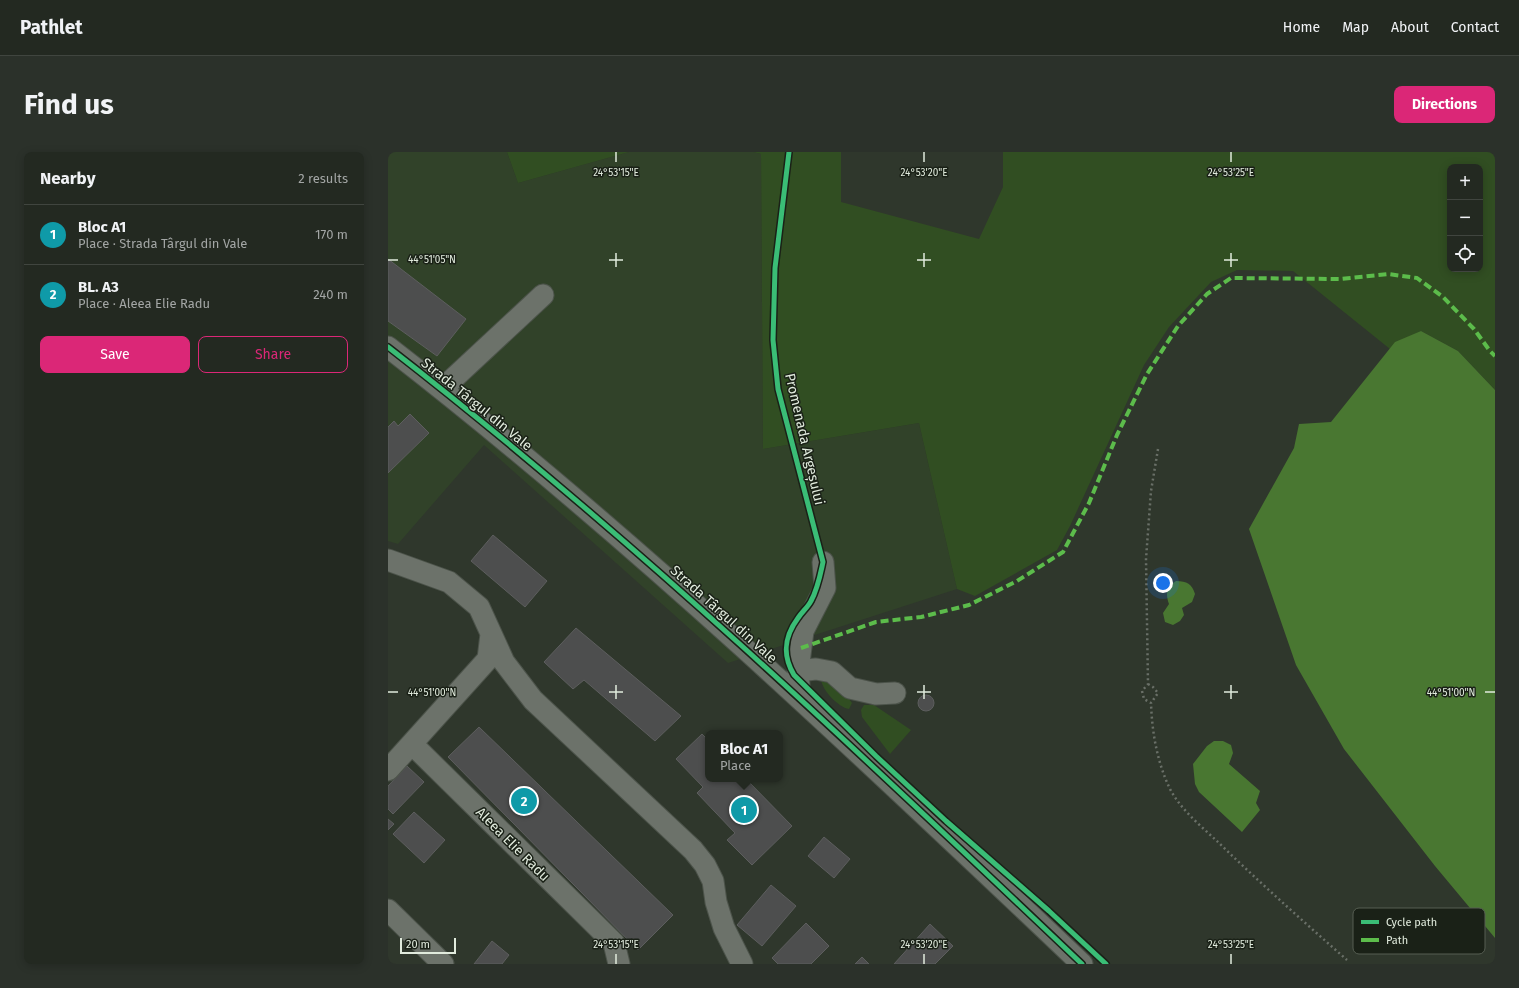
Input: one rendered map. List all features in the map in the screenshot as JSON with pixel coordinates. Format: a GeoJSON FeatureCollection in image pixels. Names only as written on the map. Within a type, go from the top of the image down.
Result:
{"type":"FeatureCollection","features":[{"type":"Feature","properties":{"kind":"street"},"geometry":{"type":"LineString","coordinates":[[442,389],[543,295]]}},
{"type":"Feature","properties":{"kind":"street","name":"Strada Târgul din Vale"},"geometry":{"type":"LineString","coordinates":[[388,347],[442,389],[632,548],[800,698],[1082,964]]}},
{"type":"Feature","properties":{"kind":"street"},"geometry":{"type":"LineString","coordinates":[[388,560],[448,582],[479,607],[504,662],[533,700],[693,850],[701,860],[713,881],[716,902],[724,928],[742,964]]}},
{"type":"Feature","properties":{"kind":"street"},"geometry":{"type":"LineString","coordinates":[[800,698],[798,671],[803,631],[825,588],[823,562]]}},
{"type":"Feature","properties":{"kind":"street"},"geometry":{"type":"LineString","coordinates":[[388,770],[488,659],[492,634]]}},
{"type":"Feature","properties":{"kind":"street"},"geometry":{"type":"LineString","coordinates":[[798,671],[816,669],[832,672],[850,688],[876,694],[895,693]]}},
{"type":"Feature","properties":{"kind":"street","name":"Aleea Elie Radu"},"geometry":{"type":"LineString","coordinates":[[412,744],[614,943],[619,964]]}},
{"type":"Feature","properties":{"kind":"street"},"geometry":{"type":"LineString","coordinates":[[388,910],[443,964]]}},
{"type":"Feature","properties":{"kind":"path"},"geometry":{"type":"LineString","coordinates":[[1151,703],[1144,699],[1142,691],[1148,684],[1146,559],[1151,491],[1158,449]]}},
{"type":"Feature","properties":{"kind":"path"},"geometry":{"type":"LineString","coordinates":[[1148,684],[1158,693],[1151,703],[1152,731],[1162,769],[1171,790],[1191,816],[1222,847],[1347,960]]}},
{"type":"Feature","properties":{"kind":"shaded area"},"geometry":{"type":"Polygon","coordinates":[[[388,152],[507,152],[518,183],[629,152],[753,152],[761,154],[763,449],[919,423],[957,589],[728,663],[484,445],[398,544],[388,541],[388,152]]]}},
{"type":"Feature","properties":{"kind":"shaded area"},"geometry":{"type":"Polygon","coordinates":[[[507,152],[629,152],[518,183],[507,152]]]}},
{"type":"Feature","properties":{"kind":"shaded area"},"geometry":{"type":"Polygon","coordinates":[[[753,152],[841,152],[841,202],[979,239],[1003,187],[1003,152],[1495,152],[1495,390],[1458,351],[1421,331],[1390,349],[1293,271],[1237,270],[1211,282],[1169,327],[1144,365],[1070,526],[1057,550],[975,596],[957,589],[919,423],[763,449],[761,154],[753,152]]]}},
{"type":"Feature","properties":{"kind":"shaded area"},"geometry":{"type":"Polygon","coordinates":[[[1421,331],[1458,351],[1495,390],[1495,938],[1485,926],[1485,908],[1470,908],[1435,866],[1344,749],[1296,665],[1249,529],[1294,448],[1299,424],[1331,422],[1395,342],[1421,331]]]}},
{"type":"Feature","properties":{"kind":"shaded area"},"geometry":{"type":"Polygon","coordinates":[[[1176,581],[1188,584],[1195,594],[1192,602],[1182,608],[1184,615],[1180,621],[1173,625],[1165,622],[1163,613],[1169,604],[1167,593],[1169,588],[1176,581]]]}},
{"type":"Feature","properties":{"kind":"shaded area"},"geometry":{"type":"Polygon","coordinates":[[[821,680],[827,680],[847,696],[852,703],[849,709],[840,705],[832,698],[825,689],[821,680]]]}},
{"type":"Feature","properties":{"kind":"shaded area"},"geometry":{"type":"Polygon","coordinates":[[[864,705],[874,705],[911,730],[890,754],[862,717],[861,710],[864,705]]]}},
{"type":"Feature","properties":{"kind":"shaded area"},"geometry":{"type":"Polygon","coordinates":[[[1214,741],[1223,741],[1231,745],[1233,753],[1229,764],[1260,791],[1256,803],[1260,810],[1242,832],[1199,792],[1195,784],[1193,764],[1207,746],[1214,741]]]}},
{"type":"Feature","properties":{"kind":"building"},"geometry":{"type":"Polygon","coordinates":[[[388,259],[466,319],[437,356],[388,321],[388,259]]]}},
{"type":"Feature","properties":{"kind":"building"},"geometry":{"type":"Polygon","coordinates":[[[410,414],[429,433],[388,473],[388,427],[394,421],[398,426],[410,414]]]}},
{"type":"Feature","properties":{"kind":"building"},"geometry":{"type":"Polygon","coordinates":[[[493,535],[547,581],[525,607],[471,561],[493,535]]]}},
{"type":"Feature","properties":{"kind":"building"},"geometry":{"type":"Polygon","coordinates":[[[576,628],[681,716],[655,741],[584,680],[573,689],[544,662],[576,628]]]}},
{"type":"Feature","properties":{"kind":"building"},"geometry":{"type":"Polygon","coordinates":[[[923,695],[929,695],[934,700],[932,709],[929,711],[923,711],[918,706],[918,700],[923,695]]]}},
{"type":"Feature","properties":{"kind":"building"},"geometry":{"type":"Polygon","coordinates":[[[479,727],[673,915],[638,950],[448,757],[479,727]]]}},
{"type":"Feature","properties":{"kind":"building"},"geometry":{"type":"Polygon","coordinates":[[[702,734],[705,737],[705,782],[749,782],[792,826],[752,865],[727,840],[735,833],[697,793],[703,787],[676,759],[702,734]]]}},
{"type":"Feature","properties":{"kind":"building"},"geometry":{"type":"Polygon","coordinates":[[[407,766],[424,782],[393,814],[388,809],[388,786],[407,766]]]}},
{"type":"Feature","properties":{"kind":"building"},"geometry":{"type":"Polygon","coordinates":[[[414,812],[445,840],[424,863],[393,834],[414,812]]]}},
{"type":"Feature","properties":{"kind":"building"},"geometry":{"type":"Polygon","coordinates":[[[388,819],[394,824],[388,830],[388,819]]]}},
{"type":"Feature","properties":{"kind":"building"},"geometry":{"type":"Polygon","coordinates":[[[824,837],[850,859],[834,878],[808,856],[824,837]]]}},
{"type":"Feature","properties":{"kind":"building"},"geometry":{"type":"Polygon","coordinates":[[[771,885],[796,906],[762,946],[737,925],[771,885]]]}},
{"type":"Feature","properties":{"kind":"building"},"geometry":{"type":"Polygon","coordinates":[[[806,923],[829,946],[811,964],[778,964],[772,958],[806,923]]]}},
{"type":"Feature","properties":{"kind":"building"},"geometry":{"type":"Polygon","coordinates":[[[930,924],[953,946],[935,964],[894,964],[930,924]]]}},
{"type":"Feature","properties":{"kind":"building"},"geometry":{"type":"Polygon","coordinates":[[[492,941],[509,955],[502,964],[474,964],[492,941]]]}},
{"type":"Feature","properties":{"kind":"building"},"geometry":{"type":"Polygon","coordinates":[[[862,957],[869,964],[855,964],[862,957]]]}},
{"type":"Feature","properties":{"kind":"marked path"},"geometry":{"type":"LineString","coordinates":[[801,648],[876,622],[921,617],[969,605],[1017,581],[1063,552],[1089,503],[1117,435],[1147,374],[1178,326],[1207,294],[1231,278],[1340,279],[1388,274],[1417,278],[1443,297],[1474,329],[1495,356]]}},
{"type":"Feature","properties":{"kind":"cycle path","name":"Promenada Argeșului"},"geometry":{"type":"LineString","coordinates":[[789,152],[775,268],[773,340],[778,389],[823,562],[813,596],[793,625],[787,639],[786,653],[790,668],[794,675],[876,756],[946,821],[1049,911],[1106,964]]}},
{"type":"Feature","properties":{"kind":"cycle path"},"geometry":{"type":"LineString","coordinates":[[388,347],[479,419],[568,494],[743,647],[914,804],[1082,964]]}},
{"type":"Feature","properties":{"kind":"place","name":"BL. A3"},"geometry":{"type":"Point","coordinates":[524,801]}},
{"type":"Feature","properties":{"kind":"place","name":"Bloc A1"},"geometry":{"type":"Point","coordinates":[744,810]}}]}
